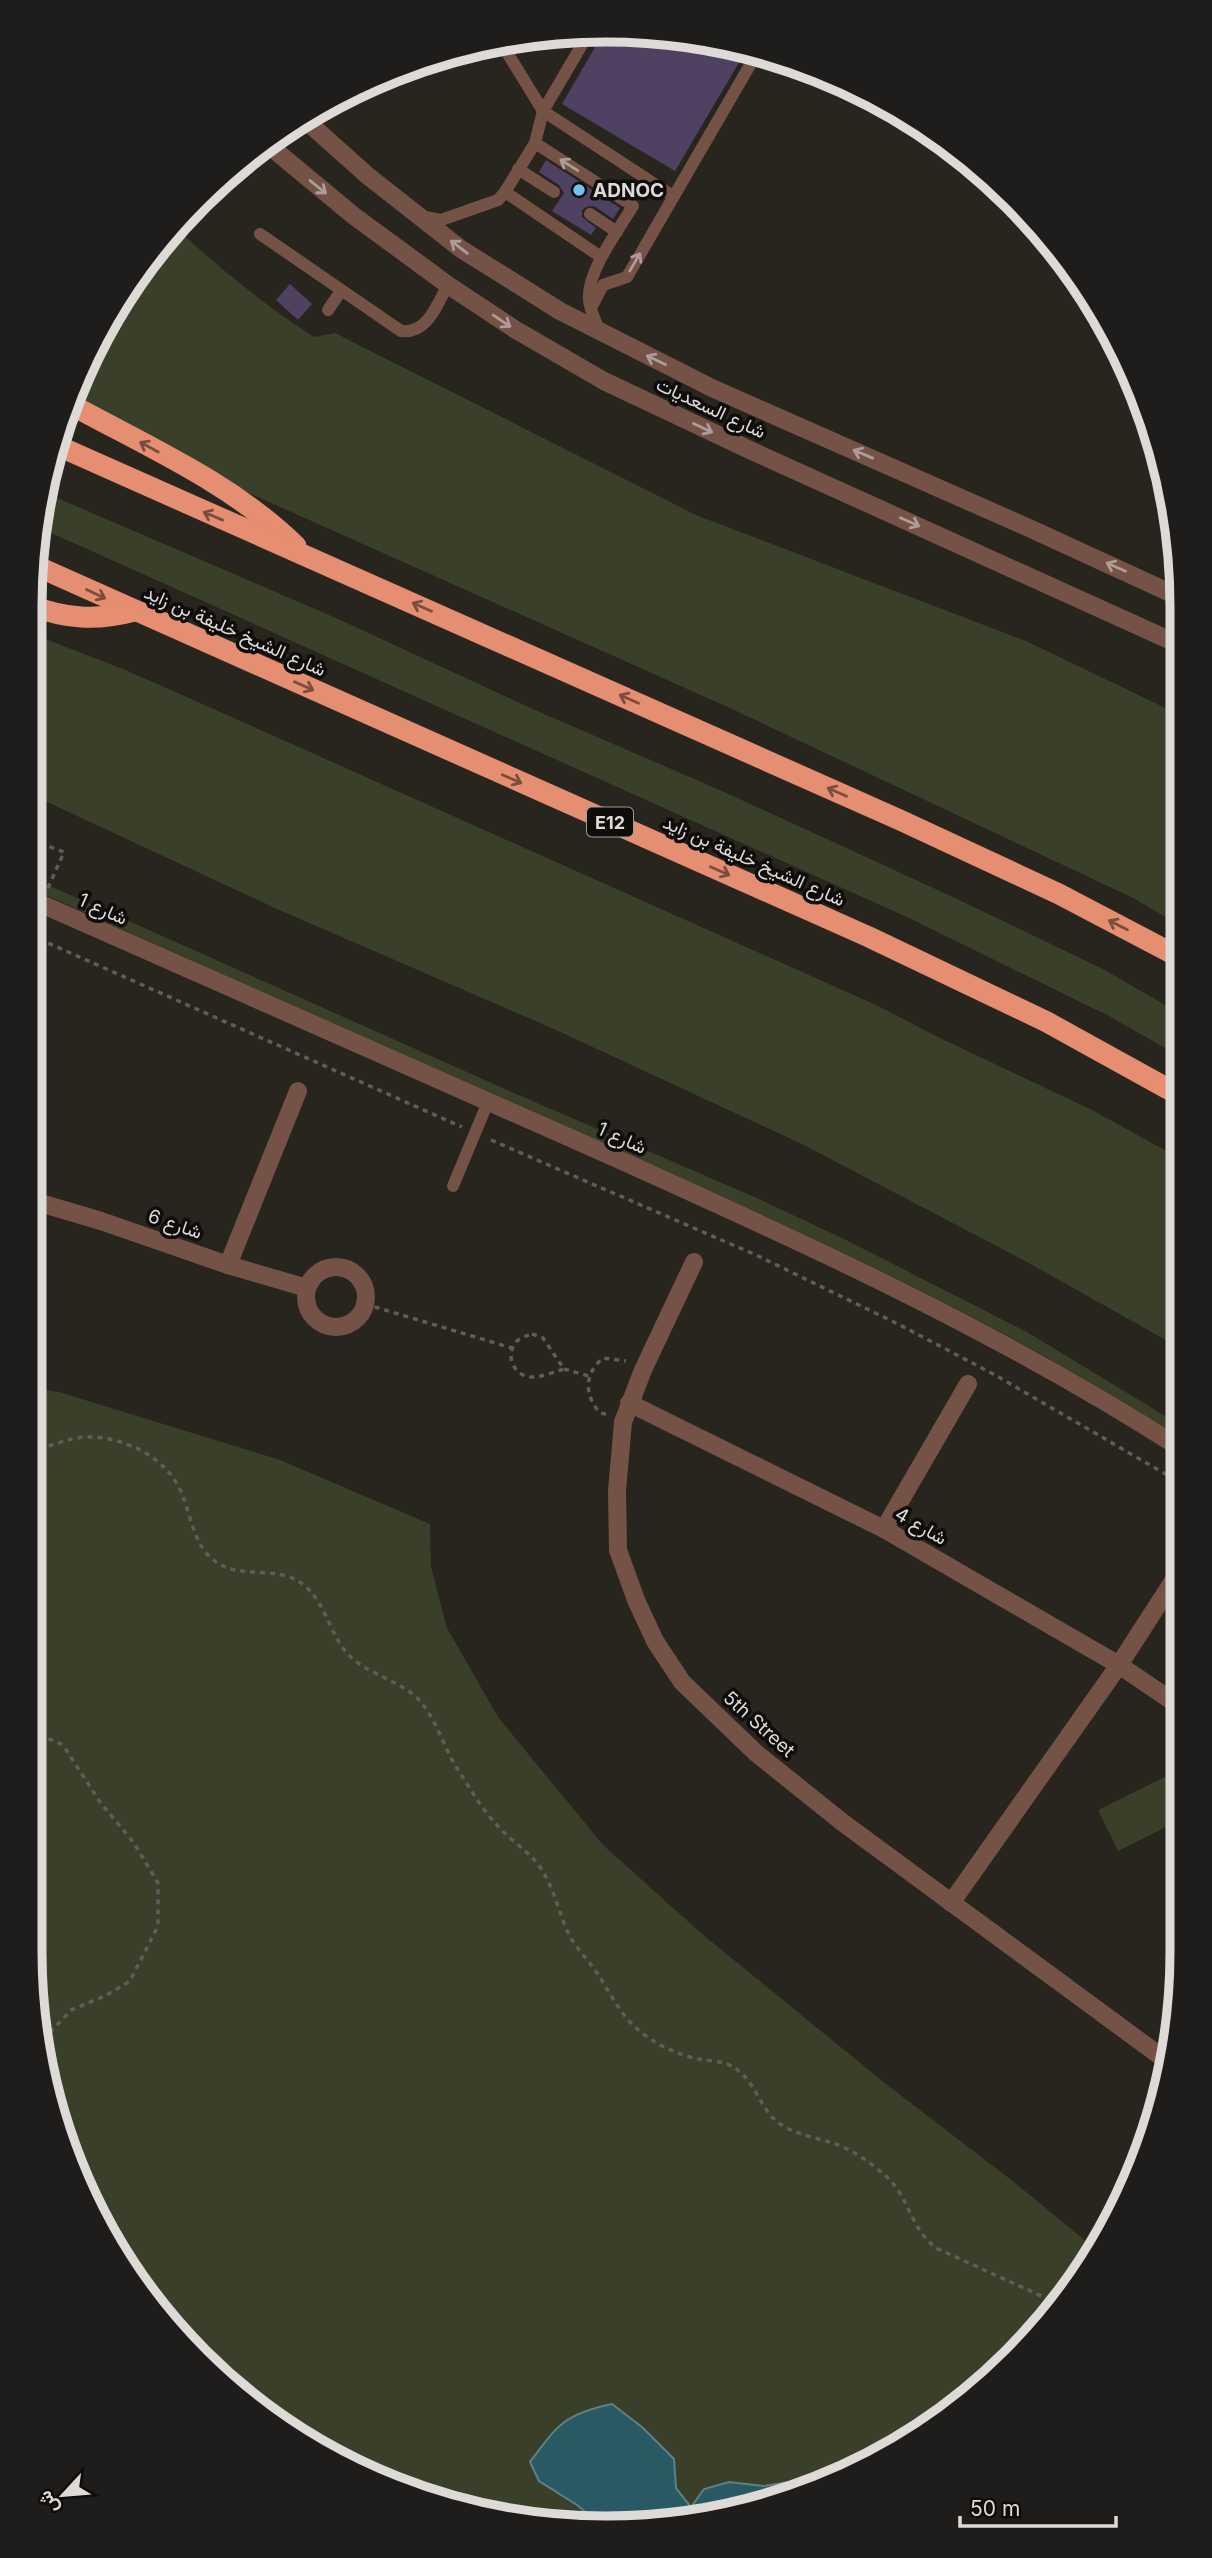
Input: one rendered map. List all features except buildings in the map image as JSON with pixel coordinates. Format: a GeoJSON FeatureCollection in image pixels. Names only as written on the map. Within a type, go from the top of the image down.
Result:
{"type":"FeatureCollection","features":[{"type":"Feature","properties":{"kind":"highway"},"geometry":{"type":"LineString","coordinates":[[78,408],[223,487],[280,530],[305,555]]}},
{"type":"Feature","properties":{"kind":"highway"},"geometry":{"type":"LineString","coordinates":[[65,449],[922,830],[1059,894],[1170,952]]}},
{"type":"Feature","properties":{"kind":"highway","name":"شارع الشيخ خليفة بن زايد"},"geometry":{"type":"LineString","coordinates":[[43,569],[869,937],[1047,1023],[1170,1090]]}},
{"type":"Feature","properties":{"kind":"highway"},"geometry":{"type":"LineString","coordinates":[[42,608],[73,617],[113,617],[134,611]]}},
{"type":"Feature","properties":{"kind":"street","name":"شارع السعديات"},"geometry":{"type":"LineString","coordinates":[[310,126],[461,249],[600,332],[712,388],[1170,592]]}},
{"type":"Feature","properties":{"kind":"street","name":"شارع السعديات"},"geometry":{"type":"LineString","coordinates":[[275,150],[354,216],[448,285],[556,354],[654,405],[1170,639]]}},
{"type":"Feature","properties":{"kind":"street","name":"شارع 1"},"geometry":{"type":"LineString","coordinates":[[42,905],[699,1195],[976,1329],[1170,1442]]}},
{"type":"Feature","properties":{"kind":"street"},"geometry":{"type":"LineString","coordinates":[[228,1265],[298,1091]]}},
{"type":"Feature","properties":{"kind":"street","name":"شارع 6"},"geometry":{"type":"LineString","coordinates":[[42,1204],[307,1288]]}},
{"type":"Feature","properties":{"kind":"street","name":"5th Street"},"geometry":{"type":"LineString","coordinates":[[694,1262],[629,1403],[623,1422],[617,1491],[618,1550],[636,1600],[655,1641],[682,1682],[756,1753],[842,1822],[1160,2056]]}},
{"type":"Feature","properties":{"kind":"street"},"geometry":{"type":"LineString","coordinates":[[329,1267],[349,1269],[363,1284],[365,1304],[355,1320],[337,1327],[328,1326],[312,1315],[307,1307],[307,1288],[319,1272],[329,1267]]}},
{"type":"Feature","properties":{"kind":"street"},"geometry":{"type":"LineString","coordinates":[[884,1529],[968,1384]]}},
{"type":"Feature","properties":{"kind":"street","name":"شارع 4"},"geometry":{"type":"LineString","coordinates":[[629,1403],[884,1529],[1119,1665],[1170,1700]]}},
{"type":"Feature","properties":{"kind":"street"},"geometry":{"type":"LineString","coordinates":[[951,1903],[1119,1665],[1170,1586]]}},
{"type":"Feature","properties":{"kind":"lane"},"geometry":{"type":"LineString","coordinates":[[420,216],[440,219],[498,200],[535,143],[543,111],[583,43]]}},
{"type":"Feature","properties":{"kind":"lane"},"geometry":{"type":"LineString","coordinates":[[507,51],[543,111],[673,196]]}},
{"type":"Feature","properties":{"kind":"lane"},"geometry":{"type":"LineString","coordinates":[[591,308],[603,285],[627,277],[752,61]]}},
{"type":"Feature","properties":{"kind":"lane"},"geometry":{"type":"LineString","coordinates":[[535,143],[632,205],[601,257],[590,284],[591,308],[600,332]]}},
{"type":"Feature","properties":{"kind":"lane"},"geometry":{"type":"LineString","coordinates":[[517,169],[554,192]]}},
{"type":"Feature","properties":{"kind":"lane"},"geometry":{"type":"LineString","coordinates":[[505,192],[601,257]]}},
{"type":"Feature","properties":{"kind":"lane"},"geometry":{"type":"LineString","coordinates":[[590,214],[617,232]]}},
{"type":"Feature","properties":{"kind":"lane"},"geometry":{"type":"LineString","coordinates":[[260,234],[395,328],[408,331],[425,323],[448,285]]}},
{"type":"Feature","properties":{"kind":"lane"},"geometry":{"type":"LineString","coordinates":[[328,310],[341,291]]}},
{"type":"Feature","properties":{"kind":"lane"},"geometry":{"type":"LineString","coordinates":[[453,1186],[488,1102]]}},
{"type":"Feature","properties":{"kind":"path"},"geometry":{"type":"LineString","coordinates":[[42,846],[64,852],[42,890]]}},
{"type":"Feature","properties":{"kind":"path"},"geometry":{"type":"LineString","coordinates":[[42,940],[756,1255],[898,1324],[1028,1393],[1170,1477]]}},
{"type":"Feature","properties":{"kind":"path"},"geometry":{"type":"LineString","coordinates":[[365,1304],[512,1348]]}},
{"type":"Feature","properties":{"kind":"path"},"geometry":{"type":"LineString","coordinates":[[564,1369],[543,1338],[532,1335],[519,1339],[512,1348],[510,1358],[513,1367],[521,1375],[539,1376],[564,1369],[592,1377]]}},
{"type":"Feature","properties":{"kind":"path"},"geometry":{"type":"LineString","coordinates":[[612,1415],[600,1413],[592,1404],[588,1388],[596,1364],[603,1358],[620,1358],[632,1363]]}},
{"type":"Feature","properties":{"kind":"path"},"geometry":{"type":"LineString","coordinates":[[42,1449],[68,1440],[92,1437],[121,1443],[148,1454],[170,1472],[181,1490],[205,1552],[219,1564],[236,1572],[286,1576],[315,1594],[331,1629],[347,1654],[416,1696],[426,1709],[453,1762],[477,1798],[497,1825],[539,1866],[571,1938],[629,2021],[649,2038],[671,2051],[732,2066],[746,2077],[768,2112],[780,2123],[839,2145],[871,2163],[892,2183],[926,2241],[938,2249],[1049,2300]]}},
{"type":"Feature","properties":{"kind":"path"},"geometry":{"type":"LineString","coordinates":[[42,1736],[63,1745],[100,1802],[134,1843],[158,1882],[158,1926],[130,1981],[105,1996],[71,2010],[48,2034]]}},
{"type":"Feature","properties":{"kind":"green space"},"geometry":{"type":"Polygon","coordinates":[[[182,234],[242,285],[314,337],[335,333],[696,515],[1026,641],[1170,710],[1170,920],[1133,898],[732,709],[213,477],[79,406],[100,357],[118,324],[137,293],[182,234]]]}},
{"type":"Feature","properties":{"kind":"green space"},"geometry":{"type":"Polygon","coordinates":[[[53,496],[336,618],[535,710],[722,791],[1105,970],[1170,1008],[1170,1051],[1109,1016],[909,918],[47,531],[53,496]]]}},
{"type":"Feature","properties":{"kind":"green space"},"geometry":{"type":"Polygon","coordinates":[[[42,638],[123,669],[876,1005],[1092,1110],[1170,1153],[1170,1342],[1027,1262],[802,1144],[556,1030],[277,909],[42,800],[42,638]]]}},
{"type":"Feature","properties":{"kind":"green space"},"geometry":{"type":"Polygon","coordinates":[[[42,882],[759,1199],[846,1240],[1027,1332],[1170,1419],[1170,1432],[1026,1346],[866,1264],[703,1188],[42,893],[42,882]]]}},
{"type":"Feature","properties":{"kind":"green space"},"geometry":{"type":"Polygon","coordinates":[[[42,1390],[59,1392],[280,1460],[430,1524],[431,1567],[447,1628],[498,1717],[603,1845],[702,1934],[886,2084],[1088,2243],[1030,2324],[978,2376],[919,2421],[855,2458],[805,2479],[764,2486],[729,2482],[705,2489],[692,2508],[676,2488],[674,2459],[577,2505],[590,2516],[532,2511],[460,2497],[390,2473],[357,2458],[293,2421],[234,2376],[182,2324],[137,2265],[100,2201],[85,2168],[61,2098],[43,1989],[42,1390]]]}},
{"type":"Feature","properties":{"kind":"green space"},"geometry":{"type":"Polygon","coordinates":[[[1170,1774],[1170,1825],[1118,1851],[1098,1810],[1170,1774]]]}},
{"type":"Feature","properties":{"kind":"water"},"geometry":{"type":"Polygon","coordinates":[[[612,2404],[642,2427],[674,2459],[676,2488],[691,2507],[704,2489],[729,2482],[764,2486],[805,2479],[752,2497],[716,2505],[643,2515],[590,2516],[539,2481],[530,2462],[564,2422],[612,2404]]]}},
{"type":"Feature","properties":{"kind":"place","name":"ADNOC"},"geometry":{"type":"Point","coordinates":[579,190]}}]}
